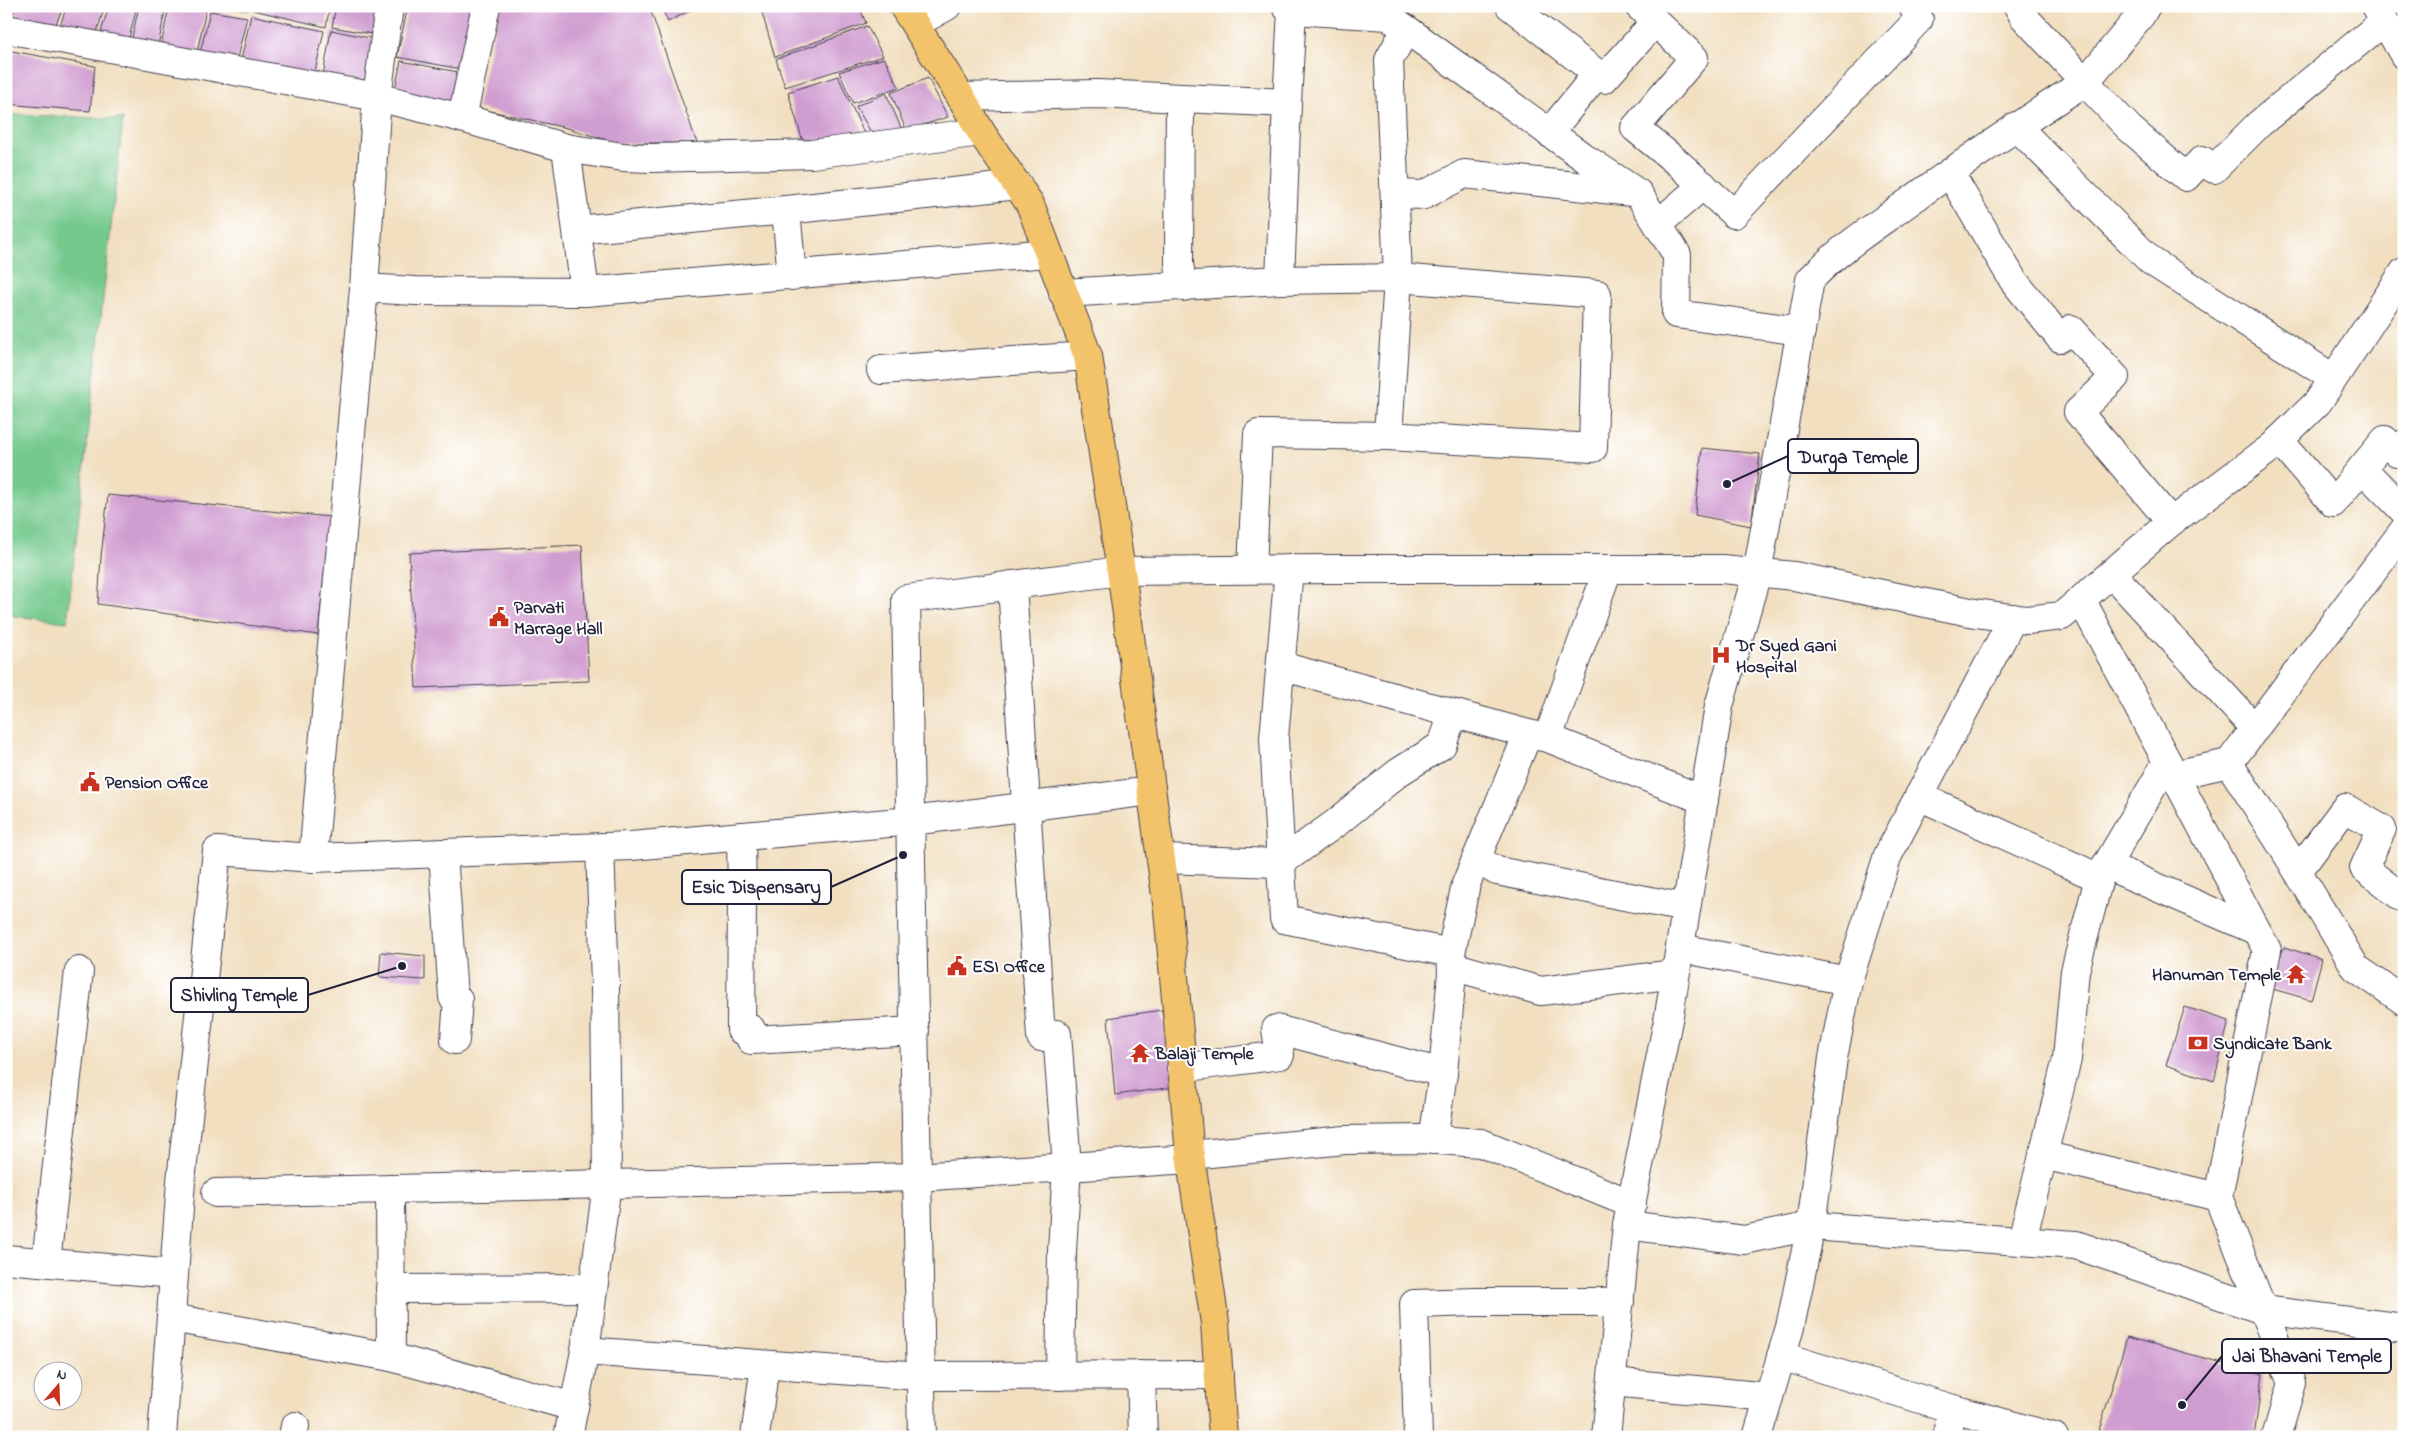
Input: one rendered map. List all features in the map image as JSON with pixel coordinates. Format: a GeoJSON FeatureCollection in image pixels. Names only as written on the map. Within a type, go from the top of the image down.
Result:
{"type":"FeatureCollection","features":[{"type":"Feature","properties":{"kind":"main road"},"geometry":{"type":"LineString","coordinates":[[909,15],[981,132],[1030,204],[1088,356],[1121,571],[1168,910],[1190,1157],[1215,1323],[1223,1437]]}},
{"type":"Feature","properties":{"kind":"street"},"geometry":{"type":"LineString","coordinates":[[313,858],[364,288],[377,97],[389,6]]}},
{"type":"Feature","properties":{"kind":"street"},"geometry":{"type":"LineString","coordinates":[[462,118],[486,6]]}},
{"type":"Feature","properties":{"kind":"street"},"geometry":{"type":"LineString","coordinates":[[909,15],[947,6]]}},
{"type":"Feature","properties":{"kind":"street"},"geometry":{"type":"LineString","coordinates":[[1510,6],[1604,79],[1647,14],[1694,58],[1635,128],[1703,185],[1734,214],[1919,19],[1913,6]]}},
{"type":"Feature","properties":{"kind":"street"},"geometry":{"type":"LineString","coordinates":[[2018,6],[2024,18],[2129,128],[2186,176],[2202,160],[2214,169],[2259,124],[2380,14],[2404,55]]}},
{"type":"Feature","properties":{"kind":"street"},"geometry":{"type":"LineString","coordinates":[[1606,1437],[1630,1214],[1677,961],[1719,706],[1758,573],[1810,280],[1827,261],[2016,126],[2085,82],[2141,15],[2146,6]]}},
{"type":"Feature","properties":{"kind":"street"},"geometry":{"type":"LineString","coordinates":[[1280,280],[1289,8],[1345,10],[1388,16],[1549,133],[1638,192],[1677,255],[1676,314],[1801,331]]}},
{"type":"Feature","properties":{"kind":"street"},"geometry":{"type":"LineString","coordinates":[[6,29],[377,97],[462,118],[566,148],[623,157],[812,154],[981,132]]}},
{"type":"Feature","properties":{"kind":"street"},"geometry":{"type":"LineString","coordinates":[[1388,436],[1398,278],[1389,60],[1406,29]]}},
{"type":"Feature","properties":{"kind":"street"},"geometry":{"type":"LineString","coordinates":[[1549,133],[1597,74]]}},
{"type":"Feature","properties":{"kind":"street"},"geometry":{"type":"LineString","coordinates":[[961,97],[1097,94],[1287,103]]}},
{"type":"Feature","properties":{"kind":"street"},"geometry":{"type":"LineString","coordinates":[[1180,98],[1179,264],[1183,287]]}},
{"type":"Feature","properties":{"kind":"street"},"geometry":{"type":"LineString","coordinates":[[2016,126],[2151,261],[2334,378]]}},
{"type":"Feature","properties":{"kind":"street"},"geometry":{"type":"LineString","coordinates":[[566,148],[585,292]]}},
{"type":"Feature","properties":{"kind":"street"},"geometry":{"type":"LineString","coordinates":[[1950,173],[2013,280],[2060,338],[2071,329],[2114,377],[2078,412],[2171,522]]}},
{"type":"Feature","properties":{"kind":"street"},"geometry":{"type":"LineString","coordinates":[[1395,194],[1424,194],[1464,174],[1638,192]]}},
{"type":"Feature","properties":{"kind":"street"},"geometry":{"type":"LineString","coordinates":[[577,230],[1018,185]]}},
{"type":"Feature","properties":{"kind":"street"},"geometry":{"type":"LineString","coordinates":[[1658,224],[1703,185]]}},
{"type":"Feature","properties":{"kind":"street"},"geometry":{"type":"LineString","coordinates":[[786,210],[792,276]]}},
{"type":"Feature","properties":{"kind":"street"},"geometry":{"type":"LineString","coordinates":[[364,288],[415,291],[585,292],[1048,253]]}},
{"type":"Feature","properties":{"kind":"street"},"geometry":{"type":"LineString","coordinates":[[922,1437],[906,599],[1121,571],[1252,569],[1722,570],[1794,576],[1975,613],[2027,620],[2062,616],[2082,601],[2171,522],[2279,440],[2318,402],[2404,272]]}},
{"type":"Feature","properties":{"kind":"street"},"geometry":{"type":"LineString","coordinates":[[1063,293],[1280,280],[1398,278],[1598,294],[1593,448],[1388,436],[1258,434],[1252,569]]}},
{"type":"Feature","properties":{"kind":"street"},"geometry":{"type":"LineString","coordinates":[[881,370],[1088,356]]}},
{"type":"Feature","properties":{"kind":"street"},"geometry":{"type":"LineString","coordinates":[[2279,440],[2333,503],[2385,440],[2397,453],[2404,444]]}},
{"type":"Feature","properties":{"kind":"street"},"geometry":{"type":"LineString","coordinates":[[2362,468],[2404,511]]}},
{"type":"Feature","properties":{"kind":"street"},"geometry":{"type":"LineString","coordinates":[[2171,769],[2229,764],[2404,530]]}},
{"type":"Feature","properties":{"kind":"street"},"geometry":{"type":"LineString","coordinates":[[1289,569],[1274,738],[1284,918],[1452,959],[1540,991],[1677,961],[1848,981]]}},
{"type":"Feature","properties":{"kind":"street"},"geometry":{"type":"LineString","coordinates":[[1433,1140],[1443,1073],[1452,959],[1466,884],[1476,860],[1538,736],[1608,570]]}},
{"type":"Feature","properties":{"kind":"street"},"geometry":{"type":"LineString","coordinates":[[2112,574],[2255,728]]}},
{"type":"Feature","properties":{"kind":"street"},"geometry":{"type":"LineString","coordinates":[[1012,585],[1041,1037],[1057,1034],[1067,1166],[1062,1252],[1060,1376]]}},
{"type":"Feature","properties":{"kind":"street"},"geometry":{"type":"LineString","coordinates":[[2082,601],[2267,950],[2218,1197],[2292,1383],[2276,1437]]}},
{"type":"Feature","properties":{"kind":"street"},"geometry":{"type":"LineString","coordinates":[[1757,1437],[1790,1327],[1810,1226],[1832,1058],[1848,981],[1888,855],[2013,618]]}},
{"type":"Feature","properties":{"kind":"street"},"geometry":{"type":"LineString","coordinates":[[1280,666],[1538,736],[1704,800]]}},
{"type":"Feature","properties":{"kind":"street"},"geometry":{"type":"LineString","coordinates":[[1161,859],[1280,863],[1336,823],[1399,772],[1442,745],[1453,714]]}},
{"type":"Feature","properties":{"kind":"street"},"geometry":{"type":"LineString","coordinates":[[2229,764],[2298,871],[2356,968],[2404,1001]]}},
{"type":"Feature","properties":{"kind":"street"},"geometry":{"type":"LineString","coordinates":[[2022,1240],[2067,1059],[2076,971],[2102,871],[2171,769]]}},
{"type":"Feature","properties":{"kind":"street"},"geometry":{"type":"LineString","coordinates":[[162,1437],[181,1181],[217,852],[313,858],[600,848],[911,820],[1151,791]]}},
{"type":"Feature","properties":{"kind":"street"},"geometry":{"type":"LineString","coordinates":[[1919,796],[2102,871],[2257,931]]}},
{"type":"Feature","properties":{"kind":"street"},"geometry":{"type":"LineString","coordinates":[[2298,871],[2345,808],[2382,829],[2364,868],[2404,899]]}},
{"type":"Feature","properties":{"kind":"street"},"geometry":{"type":"LineString","coordinates":[[741,836],[741,1030],[751,1029],[751,1040],[915,1031]]}},
{"type":"Feature","properties":{"kind":"street"},"geometry":{"type":"LineString","coordinates":[[568,1437],[585,1352],[607,1184],[605,983],[600,848]]}},
{"type":"Feature","properties":{"kind":"street"},"geometry":{"type":"LineString","coordinates":[[443,853],[453,997],[458,999],[455,1040]]}},
{"type":"Feature","properties":{"kind":"street"},"geometry":{"type":"LineString","coordinates":[[1476,860],[1497,871],[1686,908]]}},
{"type":"Feature","properties":{"kind":"street"},"geometry":{"type":"LineString","coordinates":[[46,1262],[79,970]]}},
{"type":"Feature","properties":{"kind":"street"},"geometry":{"type":"LineString","coordinates":[[1181,1068],[1280,1055],[1276,1030],[1443,1073]]}},
{"type":"Feature","properties":{"kind":"street"},"geometry":{"type":"LineString","coordinates":[[216,1194],[916,1176],[1190,1157],[1345,1140],[1433,1140],[1481,1143],[1630,1214],[1744,1240],[1810,1226],[2076,1245],[2263,1310],[2404,1328]]}},
{"type":"Feature","properties":{"kind":"street"},"geometry":{"type":"LineString","coordinates":[[2043,1156],[2218,1197]]}},
{"type":"Feature","properties":{"kind":"street"},"geometry":{"type":"LineString","coordinates":[[390,1189],[391,1357]]}},
{"type":"Feature","properties":{"kind":"street"},"geometry":{"type":"LineString","coordinates":[[6,1258],[174,1274]]}},
{"type":"Feature","properties":{"kind":"street"},"geometry":{"type":"LineString","coordinates":[[390,1289],[593,1288]]}},
{"type":"Feature","properties":{"kind":"street"},"geometry":{"type":"LineString","coordinates":[[1418,1437],[1414,1304],[1620,1302]]}},
{"type":"Feature","properties":{"kind":"street"},"geometry":{"type":"LineString","coordinates":[[171,1318],[391,1357],[574,1407]]}},
{"type":"Feature","properties":{"kind":"street"},"geometry":{"type":"LineString","coordinates":[[585,1352],[920,1376],[1219,1375]]}},
{"type":"Feature","properties":{"kind":"street"},"geometry":{"type":"LineString","coordinates":[[1781,1356],[1953,1409],[2054,1437]]}},
{"type":"Feature","properties":{"kind":"street"},"geometry":{"type":"LineString","coordinates":[[755,1437],[765,1365]]}},
{"type":"Feature","properties":{"kind":"street"},"geometry":{"type":"LineString","coordinates":[[1141,1375],[1143,1437]]}},
{"type":"Feature","properties":{"kind":"street"},"geometry":{"type":"LineString","coordinates":[[1612,1382],[1769,1397]]}},
{"type":"Feature","properties":{"kind":"street"},"geometry":{"type":"LineString","coordinates":[[1946,1437],[1953,1409]]}},
{"type":"Feature","properties":{"kind":"green space"},"geometry":{"type":"Polygon","coordinates":[[[6,114],[123,119],[67,622],[6,615],[6,114]]]}},
{"type":"Feature","properties":{"kind":"building"},"geometry":{"type":"Polygon","coordinates":[[[16,6],[52,6],[62,10],[52,33],[9,21],[16,6]]]}},
{"type":"Feature","properties":{"kind":"building"},"geometry":{"type":"Polygon","coordinates":[[[67,6],[105,6],[95,38],[58,31],[67,6]]]}},
{"type":"Feature","properties":{"kind":"building"},"geometry":{"type":"Polygon","coordinates":[[[109,6],[137,6],[127,46],[99,38],[109,6]]]}},
{"type":"Feature","properties":{"kind":"building"},"geometry":{"type":"Polygon","coordinates":[[[139,6],[166,6],[157,51],[130,46],[139,6]]]}},
{"type":"Feature","properties":{"kind":"building"},"geometry":{"type":"Polygon","coordinates":[[[169,6],[206,9],[196,57],[160,51],[169,6]]]}},
{"type":"Feature","properties":{"kind":"building"},"geometry":{"type":"Polygon","coordinates":[[[222,6],[249,6],[249,10],[222,6]]]}},
{"type":"Feature","properties":{"kind":"building"},"geometry":{"type":"Polygon","coordinates":[[[254,6],[330,6],[326,27],[253,10],[254,6]]]}},
{"type":"Feature","properties":{"kind":"building"},"geometry":{"type":"Polygon","coordinates":[[[336,6],[382,6],[378,35],[332,27],[336,6]]]}},
{"type":"Feature","properties":{"kind":"building"},"geometry":{"type":"Polygon","coordinates":[[[408,6],[472,6],[461,69],[397,57],[408,6]]]}},
{"type":"Feature","properties":{"kind":"building"},"geometry":{"type":"Polygon","coordinates":[[[500,6],[649,6],[697,143],[617,143],[567,128],[477,108],[500,6]]]}},
{"type":"Feature","properties":{"kind":"building"},"geometry":{"type":"Polygon","coordinates":[[[661,6],[698,6],[668,22],[661,6]]]}},
{"type":"Feature","properties":{"kind":"building"},"geometry":{"type":"Polygon","coordinates":[[[760,6],[859,6],[866,23],[775,57],[760,6]]]}},
{"type":"Feature","properties":{"kind":"building"},"geometry":{"type":"Polygon","coordinates":[[[210,11],[247,17],[235,66],[199,58],[210,11]]]}},
{"type":"Feature","properties":{"kind":"building"},"geometry":{"type":"Polygon","coordinates":[[[251,15],[324,31],[313,80],[240,65],[251,15]]]}},
{"type":"Feature","properties":{"kind":"building"},"geometry":{"type":"Polygon","coordinates":[[[867,26],[883,56],[785,87],[776,59],[867,26]]]}},
{"type":"Feature","properties":{"kind":"building"},"geometry":{"type":"Polygon","coordinates":[[[331,30],[375,39],[369,91],[322,82],[331,30]]]}},
{"type":"Feature","properties":{"kind":"building"},"geometry":{"type":"Polygon","coordinates":[[[6,50],[95,66],[90,111],[6,104],[6,50]]]}},
{"type":"Feature","properties":{"kind":"building"},"geometry":{"type":"Polygon","coordinates":[[[884,58],[899,87],[853,103],[839,72],[884,58]]]}},
{"type":"Feature","properties":{"kind":"building"},"geometry":{"type":"Polygon","coordinates":[[[401,61],[463,73],[454,106],[394,94],[401,61]]]}},
{"type":"Feature","properties":{"kind":"building"},"geometry":{"type":"Polygon","coordinates":[[[838,76],[866,138],[803,142],[788,92],[838,76]]]}},
{"type":"Feature","properties":{"kind":"building"},"geometry":{"type":"Polygon","coordinates":[[[928,78],[948,117],[906,130],[891,93],[928,78]]]}},
{"type":"Feature","properties":{"kind":"building"},"geometry":{"type":"Polygon","coordinates":[[[886,93],[902,130],[876,141],[856,106],[886,93]]]}},
{"type":"Feature","properties":{"kind":"building"},"geometry":{"type":"Polygon","coordinates":[[[1702,448],[1760,454],[1751,526],[1695,515],[1702,448]]]}},
{"type":"Feature","properties":{"kind":"building"},"geometry":{"type":"Polygon","coordinates":[[[108,495],[330,517],[318,635],[98,604],[108,495]]]}},
{"type":"Feature","properties":{"kind":"building","name":"Parvati Marrage Hall"},"geometry":{"type":"Polygon","coordinates":[[[582,545],[589,681],[416,688],[409,553],[582,545]]]}},
{"type":"Feature","properties":{"kind":"building","name":"Hanuman Temple"},"geometry":{"type":"Polygon","coordinates":[[[2284,947],[2322,959],[2311,1000],[2269,988],[2284,947]]]}},
{"type":"Feature","properties":{"kind":"building"},"geometry":{"type":"Polygon","coordinates":[[[381,952],[425,956],[425,980],[379,977],[381,952]]]}},
{"type":"Feature","properties":{"kind":"building","name":"Syndicate Bank"},"geometry":{"type":"Polygon","coordinates":[[[2185,1007],[2229,1021],[2214,1081],[2166,1065],[2185,1007]]]}},
{"type":"Feature","properties":{"kind":"building","name":"Balaji Temple"},"geometry":{"type":"Polygon","coordinates":[[[1162,1010],[1174,1087],[1115,1095],[1108,1018],[1162,1010]]]}},
{"type":"Feature","properties":{"kind":"building"},"geometry":{"type":"Polygon","coordinates":[[[2127,1337],[2263,1374],[2254,1437],[2097,1437],[2127,1337]]]}},
{"type":"Feature","properties":{"kind":"place","name":"Durga Temple"},"geometry":{"type":"Point","coordinates":[1727,484]}},
{"type":"Feature","properties":{"kind":"place","name":"Parvati Marrage Hall"},"geometry":{"type":"Point","coordinates":[499,617]}},
{"type":"Feature","properties":{"kind":"place","name":"Dr Syed Gani Hospital"},"geometry":{"type":"Point","coordinates":[1721,655]}},
{"type":"Feature","properties":{"kind":"place","name":"Pension Office"},"geometry":{"type":"Point","coordinates":[90,782]}},
{"type":"Feature","properties":{"kind":"place","name":"Esic Dispensary"},"geometry":{"type":"Point","coordinates":[903,855]}},
{"type":"Feature","properties":{"kind":"place","name":"Shivling Temple"},"geometry":{"type":"Point","coordinates":[402,966]}},
{"type":"Feature","properties":{"kind":"place","name":"ESI Office"},"geometry":{"type":"Point","coordinates":[957,966]}},
{"type":"Feature","properties":{"kind":"place","name":"Hanuman Temple"},"geometry":{"type":"Point","coordinates":[2296,974]}},
{"type":"Feature","properties":{"kind":"place","name":"Syndicate Bank"},"geometry":{"type":"Point","coordinates":[2198,1043]}},
{"type":"Feature","properties":{"kind":"place","name":"Balaji Temple"},"geometry":{"type":"Point","coordinates":[1140,1053]}},
{"type":"Feature","properties":{"kind":"place","name":"Jai Bhavani Temple"},"geometry":{"type":"Point","coordinates":[2182,1405]}}]}
